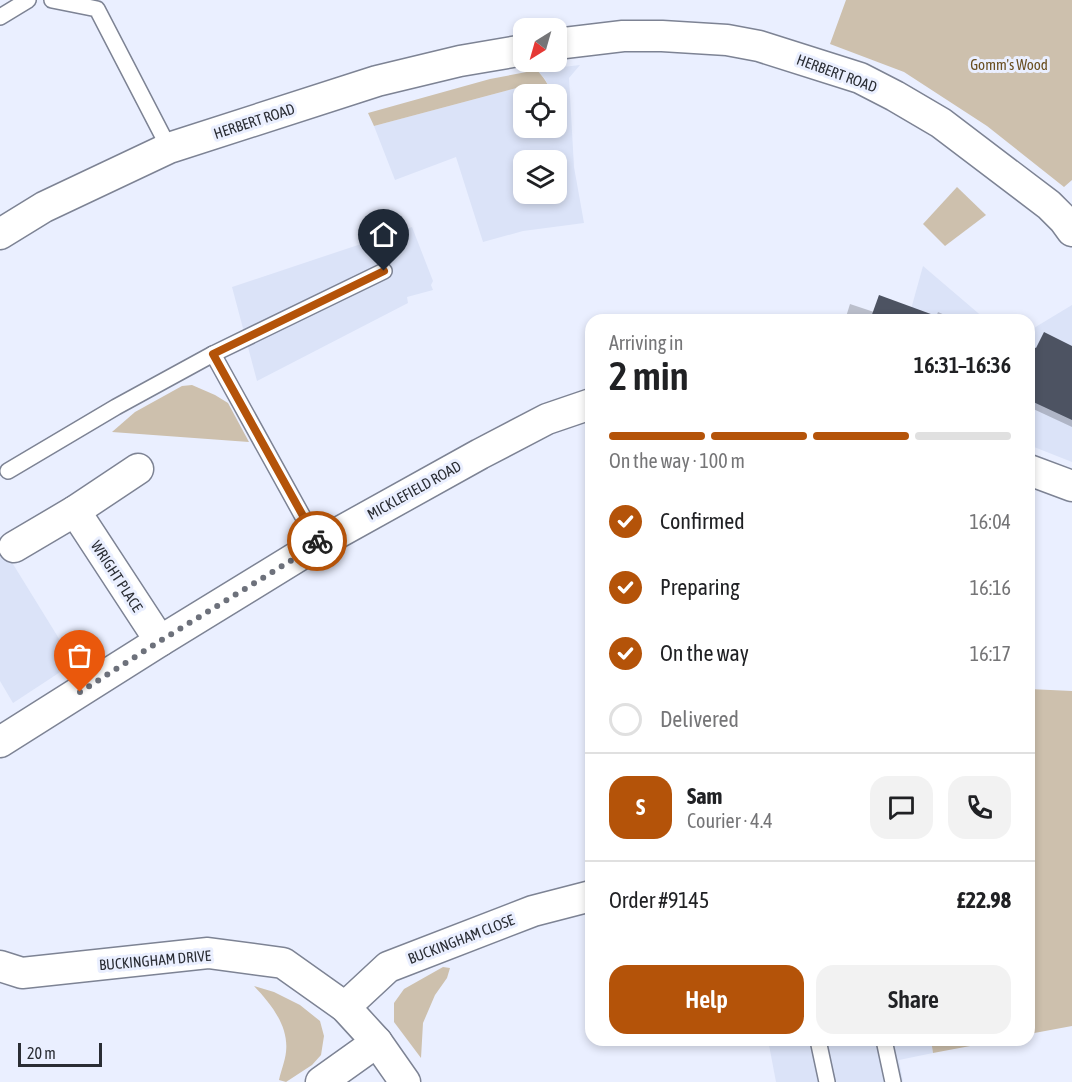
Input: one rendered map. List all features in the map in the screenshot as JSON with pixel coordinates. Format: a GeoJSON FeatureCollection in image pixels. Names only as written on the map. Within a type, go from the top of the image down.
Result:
{"type":"FeatureCollection","features":[{"type":"Feature","properties":{"kind":"street","name":"HERBERT ROAD"},"geometry":{"type":"LineString","coordinates":[[567,43],[623,36],[727,40],[759,46],[860,78],[941,123],[1049,205],[1072,231]]}},
{"type":"Feature","properties":{"kind":"street","name":"HERBERT ROAD"},"geometry":{"type":"LineString","coordinates":[[0,234],[44,207],[169,148],[377,81],[460,61],[513,52]]}},
{"type":"Feature","properties":{"kind":"street","name":"MICKLEFIELD ROAD"},"geometry":{"type":"LineString","coordinates":[[0,742],[318,544],[547,419],[585,406]]}},
{"type":"Feature","properties":{"kind":"street"},"geometry":{"type":"LineString","coordinates":[[14,546],[75,511],[138,469]]}},
{"type":"Feature","properties":{"kind":"street"},"geometry":{"type":"LineString","coordinates":[[1035,472],[1072,486]]}},
{"type":"Feature","properties":{"kind":"street","name":"WRIGHT PLACE"},"geometry":{"type":"LineString","coordinates":[[75,511],[160,641]]}},
{"type":"Feature","properties":{"kind":"street","name":"BUCKINGHAM CLOSE"},"geometry":{"type":"LineString","coordinates":[[345,1007],[388,967],[533,911],[585,898]]}},
{"type":"Feature","properties":{"kind":"street","name":"BUCKINGHAM DRIVE"},"geometry":{"type":"LineString","coordinates":[[0,966],[22,973],[208,953],[283,963],[345,1007],[377,1042],[405,1082]]}},
{"type":"Feature","properties":{"kind":"street"},"geometry":{"type":"LineString","coordinates":[[321,1082],[377,1042]]}},
{"type":"Feature","properties":{"kind":"lane"},"geometry":{"type":"LineString","coordinates":[[0,17],[28,0]]}},
{"type":"Feature","properties":{"kind":"lane"},"geometry":{"type":"LineString","coordinates":[[52,0],[97,9],[169,148]]}},
{"type":"Feature","properties":{"kind":"lane"},"geometry":{"type":"LineString","coordinates":[[8,471],[116,407],[213,354],[384,271]]}},
{"type":"Feature","properties":{"kind":"lane"},"geometry":{"type":"LineString","coordinates":[[213,354],[318,544]]}},
{"type":"Feature","properties":{"kind":"lane"},"geometry":{"type":"LineString","coordinates":[[819,1046],[826,1082]]}},
{"type":"Feature","properties":{"kind":"lane"},"geometry":{"type":"LineString","coordinates":[[885,1046],[893,1082]]}},
{"type":"Feature","properties":{"kind":"shaded area"},"geometry":{"type":"Polygon","coordinates":[[[580,65],[569,78],[574,167],[584,223],[523,231],[483,242],[456,157],[395,180],[374,126],[513,89],[513,138],[567,138],[567,84],[548,84],[539,72],[567,72],[567,67],[580,65]]]}},
{"type":"Feature","properties":{"kind":"shaded area"},"geometry":{"type":"Polygon","coordinates":[[[412,227],[433,281],[431,285],[433,290],[407,297],[408,303],[257,381],[232,287],[412,227]]]}},
{"type":"Feature","properties":{"kind":"shaded area"},"geometry":{"type":"Polygon","coordinates":[[[923,266],[979,314],[910,314],[923,266]]]}},
{"type":"Feature","properties":{"kind":"shaded area"},"geometry":{"type":"Polygon","coordinates":[[[1072,305],[1072,462],[1035,447],[1035,327],[1072,305]]]}},
{"type":"Feature","properties":{"kind":"shaded area"},"geometry":{"type":"Polygon","coordinates":[[[0,543],[74,663],[13,703],[0,681],[0,543]]]}},
{"type":"Feature","properties":{"kind":"shaded area"},"geometry":{"type":"Polygon","coordinates":[[[769,1046],[932,1046],[933,1053],[899,1060],[903,1082],[776,1082],[769,1046]]]}},
{"type":"Feature","properties":{"kind":"green space","name":"Gomm's Wood"},"geometry":{"type":"Polygon","coordinates":[[[846,0],[1072,0],[1072,180],[1064,187],[987,126],[904,72],[830,44],[846,0]]]}},
{"type":"Feature","properties":{"kind":"green space"},"geometry":{"type":"Polygon","coordinates":[[[539,72],[547,84],[513,84],[513,89],[374,126],[368,113],[490,79],[539,72]]]}},
{"type":"Feature","properties":{"kind":"green space"},"geometry":{"type":"Polygon","coordinates":[[[957,187],[986,215],[945,246],[923,224],[957,187]]]}},
{"type":"Feature","properties":{"kind":"green space"},"geometry":{"type":"Polygon","coordinates":[[[192,385],[228,403],[249,442],[112,432],[135,412],[182,386],[192,385]]]}},
{"type":"Feature","properties":{"kind":"green space"},"geometry":{"type":"Polygon","coordinates":[[[1035,689],[1072,691],[1072,1026],[1035,1033],[1035,689]]]}},
{"type":"Feature","properties":{"kind":"green space"},"geometry":{"type":"Polygon","coordinates":[[[443,967],[450,968],[423,1023],[421,1058],[394,1022],[394,1003],[404,989],[443,967]]]}},
{"type":"Feature","properties":{"kind":"green space"},"geometry":{"type":"Polygon","coordinates":[[[254,986],[274,992],[300,1005],[320,1021],[324,1036],[321,1055],[312,1065],[286,1082],[279,1080],[286,1052],[282,1024],[267,1000],[254,986]]]}},
{"type":"Feature","properties":{"kind":"green space"},"geometry":{"type":"Polygon","coordinates":[[[932,1046],[970,1046],[933,1053],[932,1046]]]}},
{"type":"Feature","properties":{"kind":"building"},"geometry":{"type":"Polygon","coordinates":[[[879,295],[931,314],[872,314],[879,295]]]}},
{"type":"Feature","properties":{"kind":"building"},"geometry":{"type":"Polygon","coordinates":[[[1044,332],[1072,346],[1072,420],[1035,403],[1036,348],[1044,332]]]}},
{"type":"Feature","properties":{"kind":"way so far"},"geometry":{"type":"LineString","coordinates":[[80,692],[318,544],[317,541]]}},
{"type":"Feature","properties":{"kind":"route"},"geometry":{"type":"LineString","coordinates":[[317,541],[213,354],[384,271]]}}]}
